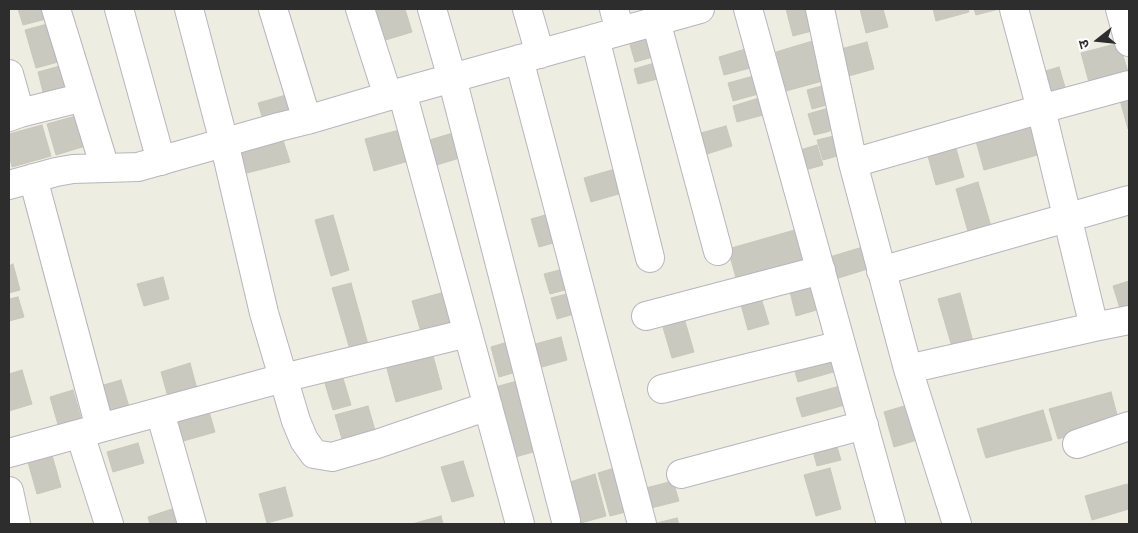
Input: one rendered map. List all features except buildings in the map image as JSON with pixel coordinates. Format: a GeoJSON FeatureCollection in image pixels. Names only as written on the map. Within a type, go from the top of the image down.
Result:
{"type":"FeatureCollection","features":[{"type":"Feature","properties":{"kind":"street"},"geometry":{"type":"LineString","coordinates":[[56,9],[105,168]]}},
{"type":"Feature","properties":{"kind":"street"},"geometry":{"type":"LineString","coordinates":[[119,9],[161,161]]}},
{"type":"Feature","properties":{"kind":"street"},"geometry":{"type":"LineString","coordinates":[[188,9],[224,142],[264,313],[296,422],[304,440],[314,454],[332,457],[377,444],[488,406]]}},
{"type":"Feature","properties":{"kind":"street"},"geometry":{"type":"LineString","coordinates":[[273,9],[307,120]]}},
{"type":"Feature","properties":{"kind":"street"},"geometry":{"type":"LineString","coordinates":[[360,9],[395,94],[468,333],[520,524]]}},
{"type":"Feature","properties":{"kind":"street"},"geometry":{"type":"LineString","coordinates":[[432,9],[452,78],[566,521]]}},
{"type":"Feature","properties":{"kind":"street"},"geometry":{"type":"LineString","coordinates":[[528,9],[530,56],[642,524]]}},
{"type":"Feature","properties":{"kind":"street"},"geometry":{"type":"LineString","coordinates":[[109,524],[90,431],[21,182],[73,169],[138,167],[530,56],[610,26],[656,21],[700,9]]}},
{"type":"Feature","properties":{"kind":"street"},"geometry":{"type":"LineString","coordinates":[[748,9],[891,524]]}},
{"type":"Feature","properties":{"kind":"street"},"geometry":{"type":"LineString","coordinates":[[820,9],[853,163],[881,271],[908,369],[956,524]]}},
{"type":"Feature","properties":{"kind":"street"},"geometry":{"type":"LineString","coordinates":[[1014,9],[1041,109],[1094,327]]}},
{"type":"Feature","properties":{"kind":"street"},"geometry":{"type":"LineString","coordinates":[[1120,9],[1129,42]]}},
{"type":"Feature","properties":{"kind":"street"},"geometry":{"type":"LineString","coordinates":[[656,21],[718,250]]}},
{"type":"Feature","properties":{"kind":"street"},"geometry":{"type":"LineString","coordinates":[[610,26],[650,258]]}},
{"type":"Feature","properties":{"kind":"street"},"geometry":{"type":"LineString","coordinates":[[9,74],[14,115],[72,100]]}},
{"type":"Feature","properties":{"kind":"street"},"geometry":{"type":"LineString","coordinates":[[853,163],[1129,84]]}},
{"type":"Feature","properties":{"kind":"street"},"geometry":{"type":"LineString","coordinates":[[881,271],[1129,200]]}},
{"type":"Feature","properties":{"kind":"street"},"geometry":{"type":"LineString","coordinates":[[646,316],[821,270]]}},
{"type":"Feature","properties":{"kind":"street"},"geometry":{"type":"LineString","coordinates":[[908,369],[1129,320]]}},
{"type":"Feature","properties":{"kind":"street"},"geometry":{"type":"LineString","coordinates":[[9,452],[283,378],[468,333]]}},
{"type":"Feature","properties":{"kind":"street"},"geometry":{"type":"LineString","coordinates":[[662,389],[842,345]]}},
{"type":"Feature","properties":{"kind":"street"},"geometry":{"type":"LineString","coordinates":[[160,412],[192,524]]}},
{"type":"Feature","properties":{"kind":"street"},"geometry":{"type":"LineString","coordinates":[[681,474],[864,425]]}},
{"type":"Feature","properties":{"kind":"street"},"geometry":{"type":"LineString","coordinates":[[1077,444],[1129,426]]}},
{"type":"Feature","properties":{"kind":"street"},"geometry":{"type":"LineString","coordinates":[[9,491],[16,524]]}}]}
